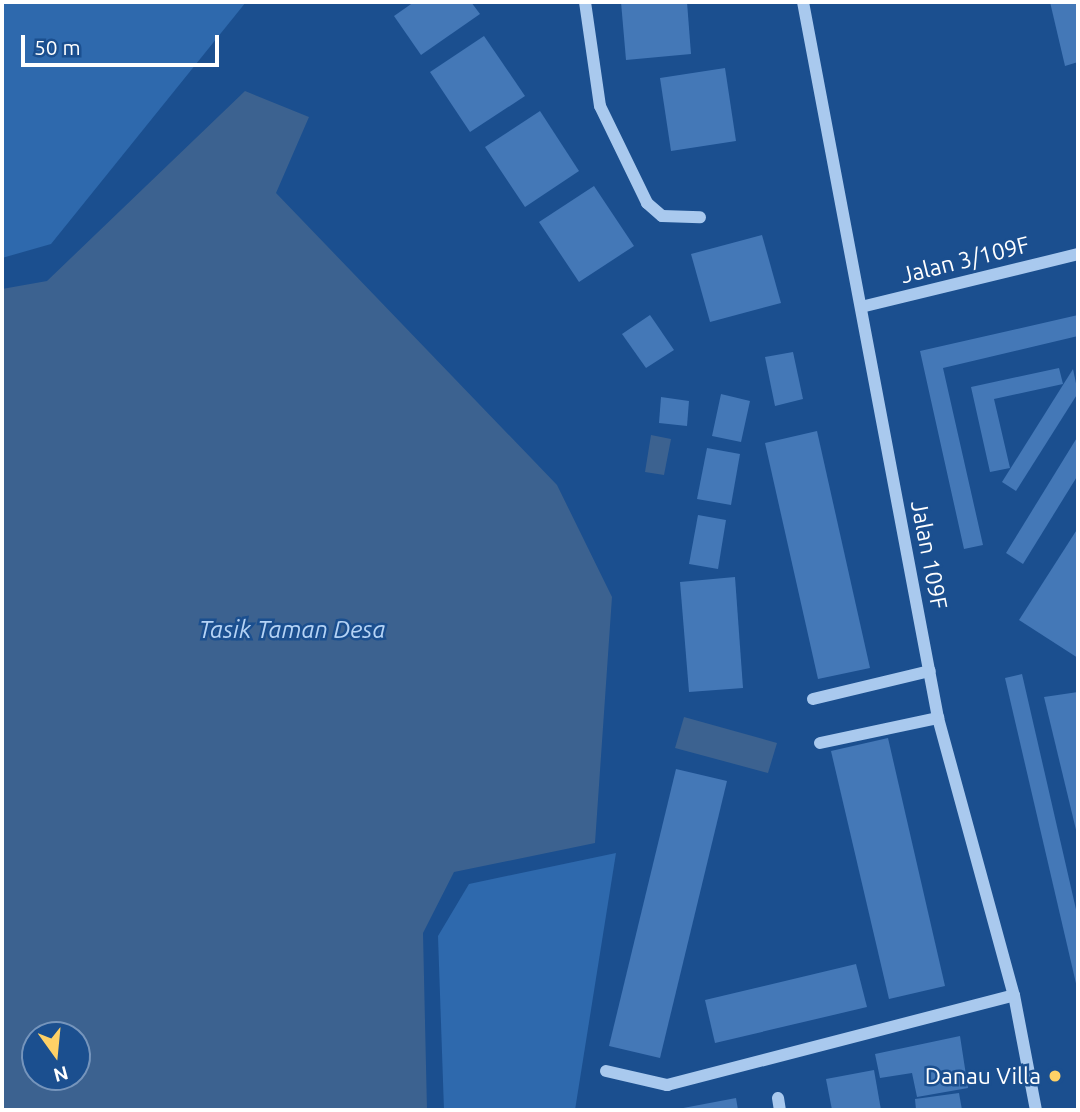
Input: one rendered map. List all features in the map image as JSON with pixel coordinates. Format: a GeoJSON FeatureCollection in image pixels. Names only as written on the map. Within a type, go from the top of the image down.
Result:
{"type":"FeatureCollection","features":[{"type":"Feature","properties":{"kind":"street"},"geometry":{"type":"LineString","coordinates":[[585,2],[600,106],[647,203],[662,216],[700,217]]}},
{"type":"Feature","properties":{"kind":"street","name":"Jalan 109F"},"geometry":{"type":"LineString","coordinates":[[803,2],[938,718],[1014,995],[1036,1110]]}},
{"type":"Feature","properties":{"kind":"street","name":"Jalan 3/109F"},"geometry":{"type":"LineString","coordinates":[[861,307],[1078,254]]}},
{"type":"Feature","properties":{"kind":"street"},"geometry":{"type":"LineString","coordinates":[[813,698],[930,671]]}},
{"type":"Feature","properties":{"kind":"street"},"geometry":{"type":"LineString","coordinates":[[820,743],[938,718]]}},
{"type":"Feature","properties":{"kind":"street"},"geometry":{"type":"LineString","coordinates":[[606,1071],[667,1085],[1014,995]]}},
{"type":"Feature","properties":{"kind":"shaded area"},"geometry":{"type":"Polygon","coordinates":[[[2,2],[246,2],[51,244],[2,258],[2,2]]]}},
{"type":"Feature","properties":{"kind":"shaded area"},"geometry":{"type":"Polygon","coordinates":[[[616,853],[575,1110],[444,1110],[438,936],[469,884],[616,853]]]}},
{"type":"Feature","properties":{"kind":"water","name":"Tasik Taman Desa"},"geometry":{"type":"Polygon","coordinates":[[[245,91],[309,117],[276,193],[557,485],[612,597],[595,843],[454,872],[423,933],[427,1110],[2,1110],[2,289],[47,281],[245,91]]]}},
{"type":"Feature","properties":{"kind":"water"},"geometry":{"type":"Polygon","coordinates":[[[651,435],[671,439],[664,475],[645,472],[651,435]]]}},
{"type":"Feature","properties":{"kind":"water"},"geometry":{"type":"Polygon","coordinates":[[[684,717],[777,743],[768,773],[675,748],[684,717]]]}},
{"type":"Feature","properties":{"kind":"building"},"geometry":{"type":"Polygon","coordinates":[[[414,2],[471,2],[480,14],[421,55],[394,16],[414,2]]]}},
{"type":"Feature","properties":{"kind":"building"},"geometry":{"type":"Polygon","coordinates":[[[621,2],[687,2],[691,54],[626,60],[621,2]]]}},
{"type":"Feature","properties":{"kind":"building"},"geometry":{"type":"Polygon","coordinates":[[[1050,2],[1078,2],[1078,62],[1065,66],[1050,2]]]}},
{"type":"Feature","properties":{"kind":"building"},"geometry":{"type":"Polygon","coordinates":[[[484,36],[525,96],[470,132],[430,72],[484,36]]]}},
{"type":"Feature","properties":{"kind":"building"},"geometry":{"type":"Polygon","coordinates":[[[725,68],[736,141],[671,151],[660,78],[725,68]]]}},
{"type":"Feature","properties":{"kind":"building"},"geometry":{"type":"Polygon","coordinates":[[[540,111],[579,171],[525,207],[485,147],[540,111]]]}},
{"type":"Feature","properties":{"kind":"building"},"geometry":{"type":"Polygon","coordinates":[[[594,186],[634,246],[579,282],[539,222],[594,186]]]}},
{"type":"Feature","properties":{"kind":"building"},"geometry":{"type":"Polygon","coordinates":[[[762,235],[781,303],[710,322],[691,254],[762,235]]]}},
{"type":"Feature","properties":{"kind":"building"},"geometry":{"type":"Polygon","coordinates":[[[650,315],[674,350],[646,368],[622,334],[650,315]]]}},
{"type":"Feature","properties":{"kind":"building"},"geometry":{"type":"Polygon","coordinates":[[[1078,315],[1078,336],[943,368],[983,545],[964,549],[920,351],[1078,315]]]}},
{"type":"Feature","properties":{"kind":"building"},"geometry":{"type":"Polygon","coordinates":[[[793,352],[803,399],[775,406],[765,357],[793,352]]]}},
{"type":"Feature","properties":{"kind":"building"},"geometry":{"type":"Polygon","coordinates":[[[1059,368],[1063,384],[994,399],[1010,468],[990,472],[971,387],[1059,368]]]}},
{"type":"Feature","properties":{"kind":"building"},"geometry":{"type":"Polygon","coordinates":[[[1073,369],[1078,393],[1016,491],[1002,482],[1073,369]]]}},
{"type":"Feature","properties":{"kind":"building"},"geometry":{"type":"Polygon","coordinates":[[[721,394],[750,401],[741,442],[712,436],[721,394]]]}},
{"type":"Feature","properties":{"kind":"building"},"geometry":{"type":"Polygon","coordinates":[[[661,397],[689,401],[687,426],[659,423],[661,397]]]}},
{"type":"Feature","properties":{"kind":"building"},"geometry":{"type":"Polygon","coordinates":[[[817,431],[870,668],[818,679],[765,443],[817,431]]]}},
{"type":"Feature","properties":{"kind":"building"},"geometry":{"type":"Polygon","coordinates":[[[1078,436],[1078,475],[1023,564],[1006,553],[1078,436]]]}},
{"type":"Feature","properties":{"kind":"building"},"geometry":{"type":"Polygon","coordinates":[[[707,448],[740,454],[731,505],[697,499],[707,448]]]}},
{"type":"Feature","properties":{"kind":"building"},"geometry":{"type":"Polygon","coordinates":[[[698,515],[726,520],[718,569],[689,564],[698,515]]]}},
{"type":"Feature","properties":{"kind":"building"},"geometry":{"type":"Polygon","coordinates":[[[1078,528],[1078,658],[1019,620],[1078,528]]]}},
{"type":"Feature","properties":{"kind":"building"},"geometry":{"type":"Polygon","coordinates":[[[735,577],[743,688],[689,692],[680,582],[735,577]]]}},
{"type":"Feature","properties":{"kind":"building"},"geometry":{"type":"Polygon","coordinates":[[[1022,674],[1078,918],[1078,992],[1005,678],[1022,674]]]}},
{"type":"Feature","properties":{"kind":"building"},"geometry":{"type":"Polygon","coordinates":[[[1078,692],[1078,834],[1077,834],[1044,697],[1078,692]]]}},
{"type":"Feature","properties":{"kind":"building"},"geometry":{"type":"Polygon","coordinates":[[[888,738],[945,986],[889,999],[831,751],[888,738]]]}},
{"type":"Feature","properties":{"kind":"building"},"geometry":{"type":"Polygon","coordinates":[[[676,769],[727,781],[660,1058],[609,1046],[676,769]]]}},
{"type":"Feature","properties":{"kind":"building"},"geometry":{"type":"Polygon","coordinates":[[[856,964],[867,1007],[715,1043],[705,1000],[856,964]]]}},
{"type":"Feature","properties":{"kind":"building"},"geometry":{"type":"Polygon","coordinates":[[[960,1036],[968,1088],[917,1097],[912,1073],[880,1078],[875,1054],[960,1036]]]}},
{"type":"Feature","properties":{"kind":"building"},"geometry":{"type":"Polygon","coordinates":[[[874,1070],[881,1110],[832,1110],[826,1079],[874,1070]]]}},
{"type":"Feature","properties":{"kind":"building"},"geometry":{"type":"Polygon","coordinates":[[[959,1093],[962,1110],[916,1110],[915,1099],[959,1093]]]}},
{"type":"Feature","properties":{"kind":"building"},"geometry":{"type":"Polygon","coordinates":[[[736,1098],[738,1110],[678,1110],[678,1109],[736,1098]]]}},
{"type":"Feature","properties":{"kind":"place","name":"Danau Villa"},"geometry":{"type":"Point","coordinates":[1055,1076]}}]}
